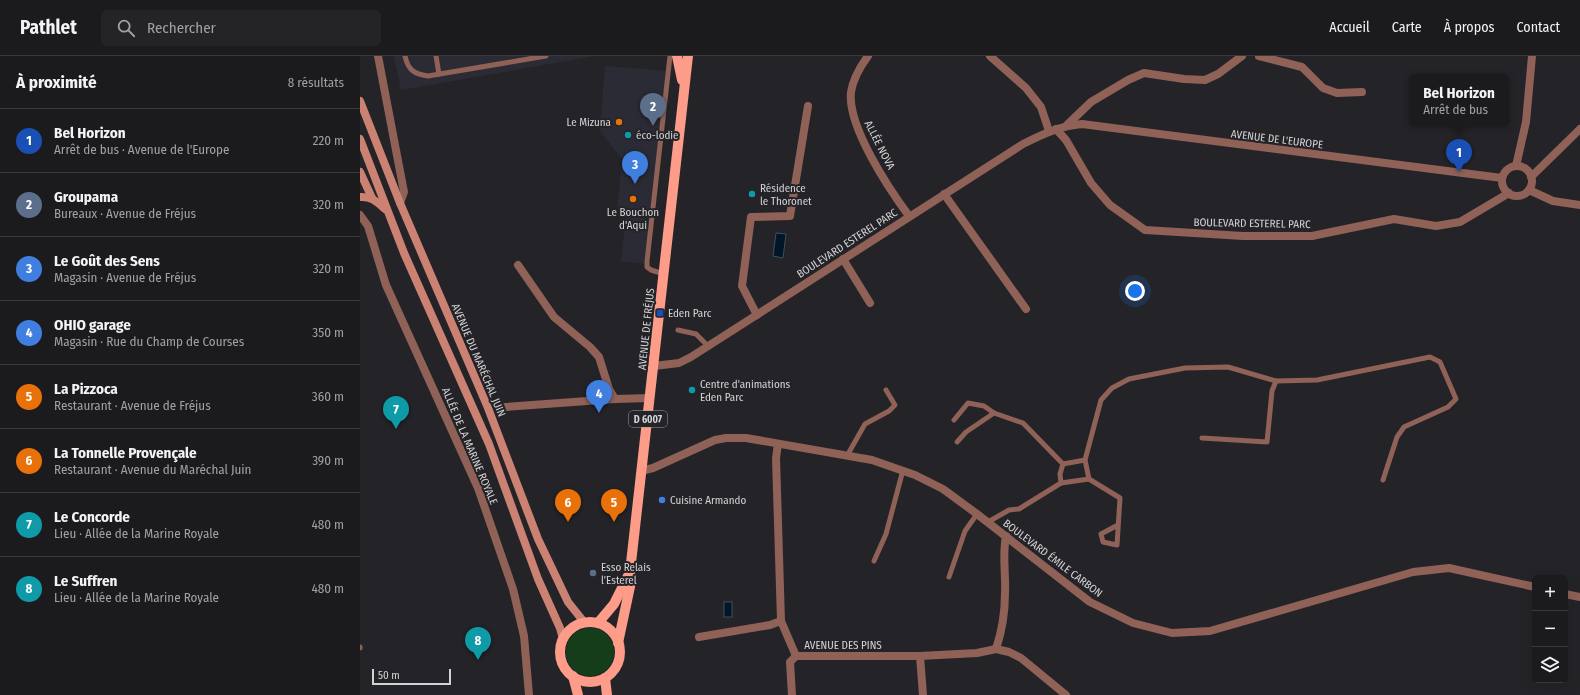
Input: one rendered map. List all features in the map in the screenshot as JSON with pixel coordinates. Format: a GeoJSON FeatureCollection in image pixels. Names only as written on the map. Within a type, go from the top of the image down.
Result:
{"type":"FeatureCollection","features":[{"type":"Feature","properties":{"kind":"main road","name":"AVENUE DE FRÉJUS"},"geometry":{"type":"LineString","coordinates":[[677,56],[684,89]]}},
{"type":"Feature","properties":{"kind":"main road","name":"AVENUE DE FRÉJUS"},"geometry":{"type":"LineString","coordinates":[[618,643],[628,606],[631,582],[630,572],[688,56]]}},
{"type":"Feature","properties":{"kind":"main road","name":"AVENUE DU MARÉCHAL JUIN"},"geometry":{"type":"LineString","coordinates":[[360,102],[400,203],[488,408],[538,539],[568,602],[584,622]]}},
{"type":"Feature","properties":{"kind":"main road"},"geometry":{"type":"LineString","coordinates":[[360,139],[386,210],[478,419],[538,579],[560,628],[563,639]]}},
{"type":"Feature","properties":{"kind":"main road"},"geometry":{"type":"LineString","coordinates":[[360,172],[372,198]]}},
{"type":"Feature","properties":{"kind":"main road"},"geometry":{"type":"LineString","coordinates":[[360,197],[367,196],[372,198],[386,210]]}},
{"type":"Feature","properties":{"kind":"main road","name":"AVENUE DE FRÉJUS"},"geometry":{"type":"LineString","coordinates":[[598,623],[614,604],[630,572]]}},
{"type":"Feature","properties":{"kind":"main road"},"geometry":{"type":"LineString","coordinates":[[573,676],[588,682],[604,678],[611,673],[618,660],[618,643],[614,634],[607,627],[598,623],[584,622],[569,630],[563,639],[560,654],[562,662],[573,676],[577,694]]}},
{"type":"Feature","properties":{"kind":"main road"},"geometry":{"type":"LineString","coordinates":[[604,678],[607,695]]}},
{"type":"Feature","properties":{"kind":"street"},"geometry":{"type":"LineString","coordinates":[[378,56],[404,192],[400,203]]}},
{"type":"Feature","properties":{"kind":"street","name":"ALLÉE NOVA"},"geometry":{"type":"LineString","coordinates":[[868,56],[859,69],[851,91],[851,105],[857,126],[879,169],[910,216]]}},
{"type":"Feature","properties":{"kind":"street"},"geometry":{"type":"LineString","coordinates":[[990,56],[1026,88],[1041,106],[1053,130]]}},
{"type":"Feature","properties":{"kind":"street"},"geometry":{"type":"LineString","coordinates":[[1067,125],[1091,102],[1128,80],[1144,73],[1184,79],[1205,80],[1218,74],[1242,56]]}},
{"type":"Feature","properties":{"kind":"street"},"geometry":{"type":"LineString","coordinates":[[1259,56],[1302,67],[1323,88],[1337,93],[1362,92]]}},
{"type":"Feature","properties":{"kind":"street"},"geometry":{"type":"LineString","coordinates":[[1516,166],[1526,122],[1532,56]]}},
{"type":"Feature","properties":{"kind":"street"},"geometry":{"type":"LineString","coordinates":[[757,315],[742,286],[751,217],[790,216],[808,106]]}},
{"type":"Feature","properties":{"kind":"street","name":"AVENUE DE L'EUROPE"},"geometry":{"type":"LineString","coordinates":[[1053,130],[1067,125],[1082,124],[1502,178]]}},
{"type":"Feature","properties":{"kind":"street"},"geometry":{"type":"LineString","coordinates":[[1531,176],[1526,169],[1516,166],[1507,169],[1502,178],[1503,187],[1509,194],[1522,195],[1528,190],[1531,176],[1580,129]]}},
{"type":"Feature","properties":{"kind":"street","name":"BOULEVARD ESTEREL PARC"},"geometry":{"type":"LineString","coordinates":[[654,366],[679,363],[709,346],[1023,144],[1053,130],[1066,140],[1091,183],[1110,205],[1145,230],[1243,236],[1312,236],[1394,219],[1436,226],[1460,222],[1509,194]]}},
{"type":"Feature","properties":{"kind":"street"},"geometry":{"type":"LineString","coordinates":[[1528,190],[1554,201],[1580,206]]}},
{"type":"Feature","properties":{"kind":"street"},"geometry":{"type":"LineString","coordinates":[[944,194],[1026,309]]}},
{"type":"Feature","properties":{"kind":"street","name":"ALLÉE DE LA MARINE ROYALE"},"geometry":{"type":"LineString","coordinates":[[360,215],[368,226],[386,285],[425,367],[480,495],[513,589],[524,636],[529,695]]}},
{"type":"Feature","properties":{"kind":"street"},"geometry":{"type":"LineString","coordinates":[[843,259],[870,302]]}},
{"type":"Feature","properties":{"kind":"street"},"geometry":{"type":"LineString","coordinates":[[518,265],[554,317],[590,347],[598,356],[609,389],[615,399]]}},
{"type":"Feature","properties":{"kind":"street"},"geometry":{"type":"LineString","coordinates":[[506,407],[650,398]]}},
{"type":"Feature","properties":{"kind":"street","name":"BOULEVARD ÉMILE CARBON"},"geometry":{"type":"LineString","coordinates":[[641,471],[653,468],[716,440],[726,438],[746,438],[848,454],[872,460],[903,470],[943,489],[988,522],[1090,602],[1133,624],[1172,633],[1210,630],[1413,572],[1449,568],[1532,586]]}},
{"type":"Feature","properties":{"kind":"street","name":"AVENUE DES PINS"},"geometry":{"type":"LineString","coordinates":[[778,444],[776,458],[781,621],[796,656],[920,656],[977,653],[996,649],[1009,652],[1021,658],[1066,695]]}},
{"type":"Feature","properties":{"kind":"street"},"geometry":{"type":"LineString","coordinates":[[996,649],[1002,631],[1005,593],[1004,545],[1006,536]]}},
{"type":"Feature","properties":{"kind":"street"},"geometry":{"type":"LineString","coordinates":[[1568,595],[1580,597]]}},
{"type":"Feature","properties":{"kind":"street"},"geometry":{"type":"LineString","coordinates":[[699,637],[770,625],[781,621]]}},
{"type":"Feature","properties":{"kind":"street"},"geometry":{"type":"LineString","coordinates":[[792,695],[790,662],[796,656]]}},
{"type":"Feature","properties":{"kind":"street"},"geometry":{"type":"LineString","coordinates":[[920,656],[923,695]]}},
{"type":"Feature","properties":{"kind":"lane"},"geometry":{"type":"LineString","coordinates":[[405,56],[407,64],[411,70],[418,74],[428,76],[507,62],[526,57],[546,56]]}},
{"type":"Feature","properties":{"kind":"lane"},"geometry":{"type":"LineString","coordinates":[[436,56],[439,74]]}},
{"type":"Feature","properties":{"kind":"lane"},"geometry":{"type":"LineString","coordinates":[[504,56],[507,62]]}},
{"type":"Feature","properties":{"kind":"lane"},"geometry":{"type":"LineString","coordinates":[[664,274],[651,270],[648,267],[647,260],[670,56]]}},
{"type":"Feature","properties":{"kind":"lane"},"geometry":{"type":"LineString","coordinates":[[678,330],[696,334],[709,346]]}},
{"type":"Feature","properties":{"kind":"lane"},"geometry":{"type":"LineString","coordinates":[[1089,479],[1085,460],[1101,400],[1112,388],[1129,379],[1185,368],[1228,367],[1276,381],[1317,380],[1430,357],[1440,362],[1456,399],[1448,408],[1404,427],[1397,438],[1383,480]]}},
{"type":"Feature","properties":{"kind":"lane"},"geometry":{"type":"LineString","coordinates":[[1202,438],[1267,442],[1272,391],[1276,381]]}},
{"type":"Feature","properties":{"kind":"lane"},"geometry":{"type":"LineString","coordinates":[[848,454],[865,424],[889,411],[895,405],[886,390]]}},
{"type":"Feature","properties":{"kind":"lane"},"geometry":{"type":"LineString","coordinates":[[954,420],[968,403],[984,406],[994,412],[1023,423],[1063,464]]}},
{"type":"Feature","properties":{"kind":"lane"},"geometry":{"type":"LineString","coordinates":[[957,442],[966,432],[994,412]]}},
{"type":"Feature","properties":{"kind":"lane"},"geometry":{"type":"LineString","coordinates":[[1063,464],[1085,460]]}},
{"type":"Feature","properties":{"kind":"lane"},"geometry":{"type":"LineString","coordinates":[[1061,483],[1060,474],[1063,464]]}},
{"type":"Feature","properties":{"kind":"lane"},"geometry":{"type":"LineString","coordinates":[[874,561],[886,534],[903,470]]}},
{"type":"Feature","properties":{"kind":"lane"},"geometry":{"type":"LineString","coordinates":[[988,522],[1009,510],[1019,509],[1061,483],[1089,479],[1120,498],[1117,545],[1103,542],[1101,534],[1118,525]]}},
{"type":"Feature","properties":{"kind":"lane"},"geometry":{"type":"LineString","coordinates":[[949,577],[965,531],[977,514]]}},
{"type":"Feature","properties":{"kind":"shaded area"},"geometry":{"type":"Polygon","coordinates":[[[394,56],[595,56],[401,90],[394,56]]]}},
{"type":"Feature","properties":{"kind":"shaded area"},"geometry":{"type":"Polygon","coordinates":[[[605,66],[666,71],[644,264],[621,261],[626,216],[617,213],[622,159],[600,131],[605,66]]]}},
{"type":"Feature","properties":{"kind":"green space"},"geometry":{"type":"Polygon","coordinates":[[[590,628],[599,630],[607,635],[612,643],[614,652],[612,661],[607,669],[599,674],[590,676],[581,674],[573,669],[568,661],[566,652],[568,643],[573,635],[581,630],[590,628]]]}},
{"type":"Feature","properties":{"kind":"water"},"geometry":{"type":"Polygon","coordinates":[[[776,233],[786,234],[783,258],[773,256],[776,233]]]}},
{"type":"Feature","properties":{"kind":"water"},"geometry":{"type":"Polygon","coordinates":[[[724,602],[732,602],[732,617],[724,617],[724,602]]]}},
{"type":"Feature","properties":{"kind":"place","name":"Le Mizuna"},"geometry":{"type":"Point","coordinates":[619,122]}},
{"type":"Feature","properties":{"kind":"place","name":"Groupama"},"geometry":{"type":"Point","coordinates":[653,126]}},
{"type":"Feature","properties":{"kind":"place","name":"éco-lodie"},"geometry":{"type":"Point","coordinates":[628,135]}},
{"type":"Feature","properties":{"kind":"place","name":"Bel Horizon"},"geometry":{"type":"Point","coordinates":[1459,172]}},
{"type":"Feature","properties":{"kind":"place","name":"Le Goût des Sens"},"geometry":{"type":"Point","coordinates":[635,184]}},
{"type":"Feature","properties":{"kind":"place","name":"Résidence le Thoronet"},"geometry":{"type":"Point","coordinates":[752,194]}},
{"type":"Feature","properties":{"kind":"place","name":"Le Bouchon d'Aqui"},"geometry":{"type":"Point","coordinates":[633,199]}},
{"type":"Feature","properties":{"kind":"place","name":"Eden Parc"},"geometry":{"type":"Point","coordinates":[660,313]}},
{"type":"Feature","properties":{"kind":"place","name":"Centre d'animations Eden Parc"},"geometry":{"type":"Point","coordinates":[692,390]}},
{"type":"Feature","properties":{"kind":"place","name":"OHIO garage"},"geometry":{"type":"Point","coordinates":[599,413]}},
{"type":"Feature","properties":{"kind":"place","name":"Le Concorde"},"geometry":{"type":"Point","coordinates":[396,429]}},
{"type":"Feature","properties":{"kind":"place","name":"Cuisine Armando"},"geometry":{"type":"Point","coordinates":[662,500]}},
{"type":"Feature","properties":{"kind":"place","name":"La Tonnelle Provençale"},"geometry":{"type":"Point","coordinates":[568,522]}},
{"type":"Feature","properties":{"kind":"place","name":"La Pizzoca"},"geometry":{"type":"Point","coordinates":[614,522]}},
{"type":"Feature","properties":{"kind":"place","name":"Esso Relais l’Esterel"},"geometry":{"type":"Point","coordinates":[593,573]}},
{"type":"Feature","properties":{"kind":"place","name":"Le Suffren"},"geometry":{"type":"Point","coordinates":[478,660]}}]}
